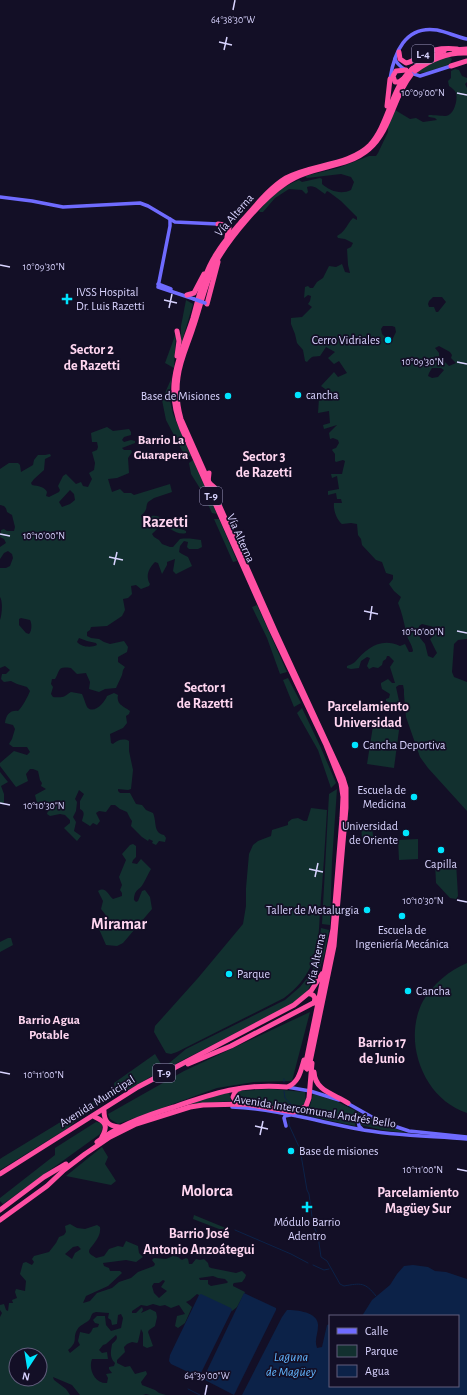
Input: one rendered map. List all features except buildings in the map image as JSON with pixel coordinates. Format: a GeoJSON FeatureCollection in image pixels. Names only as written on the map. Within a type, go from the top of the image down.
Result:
{"type":"FeatureCollection","features":[{"type":"Feature","properties":{"kind":"highway","name":"L-4"},"geometry":{"type":"LineString","coordinates":[[399,52],[400,59],[406,63],[413,61],[422,54],[431,51],[457,49]]}},
{"type":"Feature","properties":{"kind":"highway","name":"Vía Alterna"},"geometry":{"type":"LineString","coordinates":[[310,1044],[331,941],[334,916],[342,818],[343,797],[341,783],[326,745],[271,629],[182,429],[175,403],[174,386],[176,372],[206,274],[213,260],[225,242],[266,194],[287,178],[299,172],[352,157],[364,150],[370,145],[377,135],[397,91],[404,78],[410,72],[432,56],[444,51],[467,49]]}},
{"type":"Feature","properties":{"kind":"highway","name":"Vía Alterna"},"geometry":{"type":"LineString","coordinates":[[314,1049],[321,1009],[319,999],[334,946],[347,802],[346,788],[343,778],[276,633],[181,419],[178,408],[177,384],[182,362],[213,268],[226,246],[262,204],[286,183],[303,174],[332,167],[360,156],[371,148],[378,139],[410,72],[431,60],[448,54],[467,53]]}},
{"type":"Feature","properties":{"kind":"highway"},"geometry":{"type":"LineString","coordinates":[[448,54],[453,59],[451,66]]}},
{"type":"Feature","properties":{"kind":"highway"},"geometry":{"type":"LineString","coordinates":[[451,66],[467,61]]}},
{"type":"Feature","properties":{"kind":"highway","name":"T-9"},"geometry":{"type":"LineString","coordinates":[[404,78],[397,82],[394,80],[393,76],[396,71],[410,72]]}},
{"type":"Feature","properties":{"kind":"highway","name":"T-9"},"geometry":{"type":"LineString","coordinates":[[382,124],[388,103],[390,79]]}},
{"type":"Feature","properties":{"kind":"highway"},"geometry":{"type":"LineString","coordinates":[[218,224],[236,224],[243,221]]}},
{"type":"Feature","properties":{"kind":"highway"},"geometry":{"type":"LineString","coordinates":[[218,224],[226,225],[229,228],[225,242]]}},
{"type":"Feature","properties":{"kind":"highway","name":"T-9"},"geometry":{"type":"LineString","coordinates":[[206,303],[221,254]]}},
{"type":"Feature","properties":{"kind":"highway"},"geometry":{"type":"LineString","coordinates":[[191,298],[207,266],[213,260]]}},
{"type":"Feature","properties":{"kind":"highway","name":"T-9"},"geometry":{"type":"LineString","coordinates":[[176,372],[179,341],[178,331]]}},
{"type":"Feature","properties":{"kind":"highway"},"geometry":{"type":"LineString","coordinates":[[182,362],[192,343]]}},
{"type":"Feature","properties":{"kind":"highway"},"geometry":{"type":"LineString","coordinates":[[209,473],[208,482],[215,488]]}},
{"type":"Feature","properties":{"kind":"highway","name":"Avenida Municipal"},"geometry":{"type":"LineString","coordinates":[[0,1176],[138,1087],[286,1009],[311,990],[324,970]]}},
{"type":"Feature","properties":{"kind":"highway","name":"T-9"},"geometry":{"type":"LineString","coordinates":[[302,998],[310,994],[319,999]]}},
{"type":"Feature","properties":{"kind":"highway","name":"Avenida Municipal"},"geometry":{"type":"LineString","coordinates":[[0,1176],[139,1090],[184,1066],[224,1049],[308,1007],[319,999]]}},
{"type":"Feature","properties":{"kind":"highway"},"geometry":{"type":"LineString","coordinates":[[308,1007],[315,1007],[316,1013]]}},
{"type":"Feature","properties":{"kind":"highway"},"geometry":{"type":"LineString","coordinates":[[310,1044],[306,1069],[309,1067],[314,1049]]}},
{"type":"Feature","properties":{"kind":"highway"},"geometry":{"type":"LineString","coordinates":[[287,1087],[292,1086],[296,1082],[310,1044]]}},
{"type":"Feature","properties":{"kind":"highway"},"geometry":{"type":"LineString","coordinates":[[172,1113],[190,1107],[203,1105],[237,1104],[267,1106],[292,1112],[298,1111],[307,1103],[310,1091],[314,1049]]}},
{"type":"Feature","properties":{"kind":"highway"},"geometry":{"type":"LineString","coordinates":[[313,1060],[315,1079],[320,1087],[326,1092],[348,1103]]}},
{"type":"Feature","properties":{"kind":"highway","name":"Avenida Intercomunal Andrés Bello"},"geometry":{"type":"LineString","coordinates":[[0,1210],[44,1177],[64,1166],[102,1138],[144,1117],[217,1092],[258,1086],[287,1087]]}},
{"type":"Feature","properties":{"kind":"highway"},"geometry":{"type":"LineString","coordinates":[[244,1088],[236,1090],[234,1093],[233,1099],[237,1104],[282,1113]]}},
{"type":"Feature","properties":{"kind":"highway"},"geometry":{"type":"LineString","coordinates":[[104,1111],[104,1118],[107,1123],[114,1127],[120,1128]]}},
{"type":"Feature","properties":{"kind":"highway","name":"Avenida Intercomunal Andrés Bello"},"geometry":{"type":"LineString","coordinates":[[0,1220],[47,1186],[64,1170],[102,1142],[136,1124],[172,1113]]}},
{"type":"Feature","properties":{"kind":"highway"},"geometry":{"type":"LineString","coordinates":[[94,1117],[101,1120],[105,1124],[105,1131],[102,1138]]}},
{"type":"Feature","properties":{"kind":"main road","name":"L-4"},"geometry":{"type":"LineString","coordinates":[[395,59],[409,36],[421,30],[436,30],[467,38]]}},
{"type":"Feature","properties":{"kind":"main road"},"geometry":{"type":"LineString","coordinates":[[395,59],[399,65],[420,76],[451,66]]}},
{"type":"Feature","properties":{"kind":"main road","name":"T-9"},"geometry":{"type":"LineString","coordinates":[[390,79],[395,59]]}},
{"type":"Feature","properties":{"kind":"main road"},"geometry":{"type":"LineString","coordinates":[[392,68],[399,65]]}},
{"type":"Feature","properties":{"kind":"main road"},"geometry":{"type":"LineString","coordinates":[[0,197],[63,207],[140,203],[177,222],[218,224]]}},
{"type":"Feature","properties":{"kind":"main road"},"geometry":{"type":"LineString","coordinates":[[172,220],[160,286],[206,303]]}},
{"type":"Feature","properties":{"kind":"main road","name":"Avenida Intercomunal Andrés Bello"},"geometry":{"type":"LineString","coordinates":[[287,1087],[310,1091],[348,1103],[371,1116],[408,1131],[467,1138]]}},
{"type":"Feature","properties":{"kind":"main road","name":"Avenida Intercomunal Andrés Bello"},"geometry":{"type":"LineString","coordinates":[[172,1113],[201,1107],[247,1107],[385,1134],[467,1138]]}},
{"type":"Feature","properties":{"kind":"main road"},"geometry":{"type":"LineString","coordinates":[[368,1131],[359,1126],[358,1120],[364,1115],[371,1116]]}},
{"type":"Feature","properties":{"kind":"main road"},"geometry":{"type":"LineString","coordinates":[[286,1126],[284,1122],[285,1117],[293,1116]]}},
{"type":"Feature","properties":{"kind":"green space"},"geometry":{"type":"Polygon","coordinates":[[[448,56],[452,59],[450,64],[427,72],[417,73],[419,70],[439,59],[448,56]]]}},
{"type":"Feature","properties":{"kind":"green space"},"geometry":{"type":"Polygon","coordinates":[[[455,69],[459,70],[462,76],[467,78],[467,82],[465,84],[467,88],[467,639],[458,640],[454,644],[452,672],[454,677],[467,682],[467,811],[420,757],[406,717],[403,685],[396,687],[401,710],[399,711],[395,705],[386,701],[390,694],[382,689],[381,683],[388,679],[392,683],[395,683],[390,667],[394,661],[387,656],[382,665],[378,668],[373,667],[369,669],[367,666],[370,658],[367,657],[361,661],[359,668],[347,668],[347,666],[354,663],[364,652],[381,643],[400,646],[405,644],[409,652],[413,651],[398,603],[401,597],[389,584],[393,579],[393,575],[386,573],[382,562],[376,560],[362,545],[361,539],[358,535],[357,524],[342,524],[338,520],[334,509],[334,503],[342,503],[341,499],[337,499],[336,493],[328,495],[328,491],[339,489],[337,476],[332,478],[331,474],[342,474],[345,461],[335,461],[335,454],[332,450],[336,448],[339,443],[338,440],[333,438],[330,439],[329,433],[337,425],[324,429],[323,425],[330,423],[329,411],[318,413],[319,398],[326,400],[328,398],[328,391],[321,386],[334,372],[338,377],[347,373],[339,361],[334,364],[328,358],[335,352],[326,347],[320,356],[310,358],[307,362],[305,361],[303,350],[297,343],[291,324],[291,318],[302,317],[312,307],[308,304],[311,296],[308,295],[304,298],[305,287],[308,286],[313,288],[317,282],[323,278],[329,266],[336,267],[342,264],[345,272],[350,273],[347,249],[351,247],[353,243],[345,239],[338,238],[337,236],[353,218],[357,220],[357,217],[341,201],[329,192],[327,191],[325,194],[312,186],[307,187],[308,192],[306,194],[302,190],[289,189],[275,198],[263,212],[259,211],[277,192],[299,180],[302,182],[320,178],[322,179],[322,184],[328,189],[340,192],[351,190],[354,182],[351,177],[341,174],[307,178],[305,176],[338,168],[369,156],[376,156],[388,132],[388,125],[395,110],[410,119],[416,118],[423,122],[437,120],[429,117],[429,115],[449,115],[455,107],[456,99],[456,92],[449,86],[448,81],[451,78],[451,71],[455,69]],[[433,297],[429,301],[429,307],[434,307],[436,312],[438,312],[446,302],[442,297],[433,297]],[[383,326],[381,329],[382,334],[387,339],[392,340],[396,332],[395,327],[383,326]],[[439,346],[435,348],[439,353],[439,356],[449,366],[456,363],[451,358],[452,355],[450,352],[439,346]],[[432,368],[428,376],[432,378],[438,377],[444,370],[441,368],[432,368]],[[422,624],[419,626],[420,638],[425,644],[428,656],[433,658],[437,653],[430,639],[437,632],[434,627],[422,624]]]}},
{"type":"Feature","properties":{"kind":"green space"},"geometry":{"type":"Polygon","coordinates":[[[186,300],[193,304],[181,345],[181,326],[186,300]]]}},
{"type":"Feature","properties":{"kind":"green space"},"geometry":{"type":"Polygon","coordinates":[[[176,333],[174,368],[165,363],[176,333]]]}},
{"type":"Feature","properties":{"kind":"green space"},"geometry":{"type":"Polygon","coordinates":[[[172,377],[169,396],[173,414],[191,456],[185,456],[166,420],[162,400],[172,377]]]}},
{"type":"Feature","properties":{"kind":"green space"},"geometry":{"type":"Polygon","coordinates":[[[107,427],[113,431],[129,429],[131,435],[124,437],[122,440],[124,442],[131,440],[135,441],[135,443],[122,448],[124,450],[131,450],[132,452],[128,458],[129,473],[117,478],[108,479],[112,492],[120,489],[124,493],[131,493],[134,495],[170,484],[172,492],[154,498],[148,502],[146,509],[141,516],[142,518],[149,516],[161,517],[177,528],[186,531],[186,533],[182,534],[175,532],[162,525],[159,525],[152,534],[154,537],[162,544],[170,547],[173,547],[180,539],[201,540],[202,547],[198,549],[189,549],[187,547],[188,542],[184,541],[180,546],[179,552],[188,557],[192,566],[176,574],[173,571],[175,559],[167,562],[162,574],[158,563],[155,562],[148,572],[149,586],[141,589],[136,585],[131,586],[132,594],[128,598],[123,599],[125,610],[122,616],[107,626],[91,627],[87,632],[87,636],[110,644],[124,641],[128,647],[127,652],[118,657],[118,662],[125,667],[116,688],[105,689],[99,692],[89,689],[90,682],[86,673],[77,674],[71,668],[67,667],[60,669],[55,679],[52,679],[51,684],[53,687],[51,694],[53,697],[63,697],[71,692],[82,694],[87,707],[93,710],[99,707],[107,696],[114,693],[118,695],[119,703],[130,711],[126,716],[127,723],[123,728],[110,734],[111,743],[113,744],[116,741],[121,740],[129,741],[129,751],[133,770],[131,789],[118,789],[118,791],[120,793],[130,793],[136,804],[142,805],[146,810],[153,813],[158,832],[166,838],[165,842],[159,841],[156,845],[152,843],[153,841],[149,839],[148,841],[142,837],[131,826],[132,821],[127,812],[115,805],[111,805],[106,812],[99,811],[96,813],[100,821],[97,825],[93,823],[90,826],[82,821],[84,813],[80,809],[80,801],[84,794],[79,790],[75,799],[77,802],[76,811],[73,817],[76,822],[74,831],[81,836],[77,841],[64,828],[70,823],[70,820],[65,815],[60,814],[50,816],[47,814],[48,811],[56,806],[53,802],[40,806],[37,803],[35,795],[46,789],[41,786],[42,783],[38,771],[30,769],[26,774],[28,781],[16,787],[0,766],[0,763],[14,751],[27,755],[30,752],[27,747],[13,747],[9,744],[15,729],[13,725],[5,723],[9,714],[20,709],[30,691],[27,687],[11,681],[4,682],[1,679],[2,674],[6,674],[10,670],[5,666],[0,668],[0,620],[2,602],[0,597],[0,568],[10,566],[13,558],[12,554],[8,551],[4,553],[0,559],[0,547],[6,543],[4,539],[0,537],[1,530],[4,529],[7,531],[14,531],[15,527],[12,515],[7,512],[5,507],[0,505],[0,469],[9,463],[18,463],[20,465],[21,472],[33,465],[34,460],[38,455],[50,454],[51,456],[45,459],[44,470],[34,479],[31,483],[32,485],[45,489],[47,492],[46,496],[49,497],[59,492],[60,490],[58,486],[63,476],[66,474],[76,484],[81,482],[83,486],[88,487],[92,479],[89,473],[94,470],[95,463],[92,452],[97,450],[98,447],[97,442],[92,442],[91,433],[107,427]],[[70,490],[59,502],[62,507],[75,500],[74,494],[70,490]],[[19,619],[19,625],[26,633],[29,634],[31,631],[30,620],[19,619]],[[79,638],[77,642],[86,646],[97,645],[96,643],[79,638]]]}},
{"type":"Feature","properties":{"kind":"green space"},"geometry":{"type":"Polygon","coordinates":[[[193,460],[217,514],[212,513],[201,490],[191,474],[189,463],[193,460]]]}},
{"type":"Feature","properties":{"kind":"green space"},"geometry":{"type":"Polygon","coordinates":[[[214,519],[219,519],[237,561],[233,562],[214,519]]]}},
{"type":"Feature","properties":{"kind":"green space"},"geometry":{"type":"Polygon","coordinates":[[[257,605],[287,672],[280,674],[267,638],[252,607],[257,605]]]}},
{"type":"Feature","properties":{"kind":"green space"},"geometry":{"type":"Polygon","coordinates":[[[288,678],[301,703],[294,707],[283,680],[288,678]]]}},
{"type":"Feature","properties":{"kind":"green space"},"geometry":{"type":"Polygon","coordinates":[[[302,708],[336,783],[331,788],[318,750],[297,713],[302,708]]]}},
{"type":"Feature","properties":{"kind":"green space"},"geometry":{"type":"Polygon","coordinates":[[[373,726],[399,730],[394,768],[367,764],[373,726]]]}},
{"type":"Feature","properties":{"kind":"green space"},"geometry":{"type":"Polygon","coordinates":[[[0,772],[8,782],[1,786],[4,794],[4,804],[0,802],[0,772]]]}},
{"type":"Feature","properties":{"kind":"green space"},"geometry":{"type":"Polygon","coordinates":[[[337,789],[332,861],[330,925],[322,924],[329,794],[337,789]]]}},
{"type":"Feature","properties":{"kind":"green space"},"geometry":{"type":"Polygon","coordinates":[[[311,808],[327,810],[318,937],[316,951],[310,968],[304,978],[284,998],[177,1052],[171,1054],[166,1053],[154,1032],[155,1026],[198,978],[243,924],[246,906],[249,854],[253,845],[258,841],[271,836],[272,830],[288,825],[288,822],[292,819],[298,818],[307,821],[311,808]]]}},
{"type":"Feature","properties":{"kind":"green space"},"geometry":{"type":"Polygon","coordinates":[[[372,826],[373,837],[362,838],[361,827],[372,826]]]}},
{"type":"Feature","properties":{"kind":"green space"},"geometry":{"type":"Polygon","coordinates":[[[418,839],[418,859],[399,860],[398,840],[418,839]]]}},
{"type":"Feature","properties":{"kind":"green space"},"geometry":{"type":"Polygon","coordinates":[[[133,844],[136,846],[136,857],[132,863],[137,864],[141,859],[151,869],[142,886],[136,892],[134,900],[136,902],[138,901],[142,891],[145,890],[150,897],[152,909],[123,943],[117,946],[106,945],[99,929],[107,922],[108,918],[101,909],[103,901],[98,891],[105,890],[113,899],[122,896],[120,890],[122,885],[119,877],[126,860],[122,854],[130,845],[133,844]]]}},
{"type":"Feature","properties":{"kind":"green space"},"geometry":{"type":"Polygon","coordinates":[[[435,862],[456,862],[458,896],[456,899],[450,898],[436,883],[435,862]]]}},
{"type":"Feature","properties":{"kind":"green space"},"geometry":{"type":"Polygon","coordinates":[[[321,928],[329,930],[325,952],[319,971],[307,991],[291,1005],[177,1063],[172,1068],[168,1064],[186,1049],[285,1000],[300,987],[312,972],[318,950],[321,928]]]}},
{"type":"Feature","properties":{"kind":"green space"},"geometry":{"type":"Polygon","coordinates":[[[11,938],[13,945],[0,952],[0,942],[11,938]]]}},
{"type":"Feature","properties":{"kind":"green space"},"geometry":{"type":"Polygon","coordinates":[[[467,963],[467,1113],[452,1106],[439,1095],[428,1082],[421,1067],[416,1050],[415,1033],[417,1017],[427,995],[442,978],[467,963]]]}},
{"type":"Feature","properties":{"kind":"green space"},"geometry":{"type":"Polygon","coordinates":[[[310,1012],[292,1081],[254,1082],[217,1088],[118,1124],[110,1119],[108,1114],[184,1071],[310,1012]]]}},
{"type":"Feature","properties":{"kind":"green space"},"geometry":{"type":"Polygon","coordinates":[[[155,1054],[164,1069],[130,1089],[120,1092],[115,1089],[114,1083],[155,1054]]]}},
{"type":"Feature","properties":{"kind":"green space"},"geometry":{"type":"Polygon","coordinates":[[[271,1089],[305,1092],[306,1102],[297,1109],[237,1100],[238,1091],[271,1089]]]}},
{"type":"Feature","properties":{"kind":"green space"},"geometry":{"type":"Polygon","coordinates":[[[229,1092],[231,1101],[190,1104],[229,1092]]]}},
{"type":"Feature","properties":{"kind":"green space"},"geometry":{"type":"Polygon","coordinates":[[[313,1094],[336,1101],[360,1113],[356,1119],[355,1126],[300,1114],[310,1106],[313,1094]]]}},
{"type":"Feature","properties":{"kind":"green space"},"geometry":{"type":"Polygon","coordinates":[[[105,1095],[107,1100],[68,1128],[0,1170],[0,1159],[105,1095]]]}},
{"type":"Feature","properties":{"kind":"green space"},"geometry":{"type":"Polygon","coordinates":[[[366,1116],[407,1133],[382,1130],[361,1125],[360,1120],[366,1116]]]}},
{"type":"Feature","properties":{"kind":"green space"},"geometry":{"type":"Polygon","coordinates":[[[96,1122],[102,1123],[102,1130],[100,1134],[3,1204],[0,1201],[0,1198],[55,1155],[55,1148],[96,1122]]]}},
{"type":"Feature","properties":{"kind":"green space"},"geometry":{"type":"Polygon","coordinates":[[[102,1147],[108,1157],[105,1164],[116,1181],[111,1185],[66,1176],[102,1147]]]}},
{"type":"Feature","properties":{"kind":"green space"},"geometry":{"type":"Polygon","coordinates":[[[194,1215],[228,1229],[219,1229],[193,1219],[194,1215]]]}},
{"type":"Feature","properties":{"kind":"green space"},"geometry":{"type":"Polygon","coordinates":[[[70,1224],[77,1228],[85,1229],[97,1225],[100,1227],[100,1231],[97,1239],[89,1250],[91,1255],[96,1258],[104,1256],[109,1249],[118,1246],[123,1247],[126,1241],[138,1246],[139,1253],[143,1257],[136,1262],[126,1260],[103,1263],[104,1266],[109,1268],[110,1271],[120,1271],[122,1273],[108,1286],[86,1296],[83,1303],[90,1301],[97,1293],[112,1288],[119,1282],[131,1278],[138,1272],[154,1266],[155,1264],[152,1260],[154,1258],[166,1259],[173,1256],[182,1260],[186,1258],[188,1259],[189,1264],[192,1264],[196,1259],[204,1259],[211,1268],[236,1273],[242,1271],[246,1275],[242,1282],[233,1284],[233,1286],[245,1292],[237,1307],[232,1311],[197,1294],[186,1302],[192,1307],[185,1323],[178,1328],[175,1326],[177,1316],[185,1314],[179,1305],[171,1308],[165,1305],[141,1305],[132,1311],[132,1313],[136,1313],[142,1307],[143,1310],[141,1313],[150,1309],[156,1312],[157,1317],[155,1326],[148,1332],[153,1346],[147,1348],[143,1346],[143,1333],[141,1329],[138,1342],[132,1342],[124,1347],[125,1352],[117,1360],[117,1363],[125,1367],[130,1366],[135,1374],[146,1371],[147,1374],[141,1382],[142,1385],[166,1395],[80,1395],[72,1385],[53,1377],[54,1380],[66,1389],[70,1395],[0,1395],[0,1317],[2,1313],[0,1310],[0,1305],[4,1304],[6,1310],[8,1311],[9,1303],[13,1303],[12,1300],[17,1298],[15,1292],[16,1289],[25,1291],[26,1281],[20,1274],[23,1263],[26,1262],[32,1265],[34,1262],[32,1259],[34,1256],[49,1252],[59,1237],[64,1235],[66,1232],[65,1226],[70,1224]],[[78,1246],[73,1247],[65,1254],[72,1259],[75,1253],[81,1249],[78,1246]],[[213,1276],[199,1278],[200,1280],[208,1280],[208,1284],[211,1286],[228,1282],[225,1279],[213,1276]],[[163,1280],[159,1283],[154,1283],[152,1286],[154,1293],[159,1298],[167,1291],[161,1287],[165,1281],[163,1280]],[[93,1313],[90,1319],[77,1330],[74,1342],[68,1350],[70,1353],[80,1345],[78,1341],[80,1332],[89,1334],[93,1328],[98,1327],[99,1324],[95,1323],[93,1320],[97,1316],[105,1316],[106,1325],[111,1331],[121,1328],[123,1318],[121,1314],[118,1315],[117,1324],[112,1325],[111,1320],[108,1318],[109,1313],[93,1313]],[[116,1335],[99,1350],[102,1353],[107,1352],[108,1359],[92,1359],[91,1363],[94,1375],[103,1383],[107,1383],[108,1378],[106,1374],[112,1373],[109,1367],[114,1366],[115,1363],[111,1356],[111,1352],[112,1344],[117,1339],[117,1336],[116,1335]]]}},
{"type":"Feature","properties":{"kind":"water","name":"Laguna de Magüey"},"geometry":{"type":"Polygon","coordinates":[[[413,1265],[428,1267],[435,1271],[446,1272],[467,1279],[467,1395],[242,1395],[287,1310],[307,1313],[315,1318],[318,1326],[316,1340],[317,1348],[322,1347],[327,1325],[329,1324],[329,1387],[459,1387],[459,1315],[363,1315],[372,1300],[390,1285],[404,1266],[413,1265]]]}},
{"type":"Feature","properties":{"kind":"water"},"geometry":{"type":"Polygon","coordinates":[[[244,1293],[276,1308],[276,1310],[234,1395],[203,1379],[244,1293]]]}},
{"type":"Feature","properties":{"kind":"water"},"geometry":{"type":"Polygon","coordinates":[[[201,1294],[231,1308],[232,1310],[199,1377],[171,1364],[169,1361],[170,1355],[199,1295],[201,1294]]]}},
{"type":"Feature","properties":{"kind":"waterway"},"geometry":{"type":"LineString","coordinates":[[284,1091],[285,1098],[291,1104],[291,1108]]}},
{"type":"Feature","properties":{"kind":"waterway"},"geometry":{"type":"LineString","coordinates":[[289,1120],[289,1125],[300,1149],[313,1224],[318,1236],[321,1257],[327,1261],[340,1284],[344,1286],[355,1284],[366,1286],[376,1296]]}},
{"type":"Feature","properties":{"kind":"waterway"},"geometry":{"type":"LineString","coordinates":[[235,1230],[308,1263]]}},
{"type":"Feature","properties":{"kind":"waterway"},"geometry":{"type":"LineString","coordinates":[[313,1265],[324,1270],[329,1269]]}},
{"type":"Feature","properties":{"kind":"waterway"},"geometry":{"type":"LineString","coordinates":[[188,1389],[200,1395]]}},
{"type":"Feature","properties":{"kind":"place","name":"IVSS Hospital Dr. Luis Razetti"},"geometry":{"type":"Point","coordinates":[67,299]}},
{"type":"Feature","properties":{"kind":"place","name":"Cerro Vidriales"},"geometry":{"type":"Point","coordinates":[388,340]}},
{"type":"Feature","properties":{"kind":"place","name":"cancha"},"geometry":{"type":"Point","coordinates":[298,395]}},
{"type":"Feature","properties":{"kind":"place","name":"Base de Misiones"},"geometry":{"type":"Point","coordinates":[228,396]}},
{"type":"Feature","properties":{"kind":"place","name":"Cancha Deportiva"},"geometry":{"type":"Point","coordinates":[355,745]}},
{"type":"Feature","properties":{"kind":"place","name":"Escuela de Medicina"},"geometry":{"type":"Point","coordinates":[414,797]}},
{"type":"Feature","properties":{"kind":"place","name":"Universidad de Oriente"},"geometry":{"type":"Point","coordinates":[406,833]}},
{"type":"Feature","properties":{"kind":"place","name":"Capilla"},"geometry":{"type":"Point","coordinates":[441,850]}},
{"type":"Feature","properties":{"kind":"place","name":"Taller de Metalurgia"},"geometry":{"type":"Point","coordinates":[367,910]}},
{"type":"Feature","properties":{"kind":"place","name":"Escuela de Ingeniería Mecánica"},"geometry":{"type":"Point","coordinates":[402,916]}},
{"type":"Feature","properties":{"kind":"place","name":"Parque"},"geometry":{"type":"Point","coordinates":[229,974]}},
{"type":"Feature","properties":{"kind":"place","name":"Cancha"},"geometry":{"type":"Point","coordinates":[408,991]}},
{"type":"Feature","properties":{"kind":"place","name":"Base de misiones"},"geometry":{"type":"Point","coordinates":[291,1151]}},
{"type":"Feature","properties":{"kind":"place","name":"Módulo Barrio Adentro"},"geometry":{"type":"Point","coordinates":[307,1207]}},
{"type":"Feature","properties":{"kind":"district","name":"Sector 2 de Razetti"},"geometry":{"type":"Point","coordinates":[92,358]}},
{"type":"Feature","properties":{"kind":"district","name":"Barrio La Guarapera"},"geometry":{"type":"Point","coordinates":[161,448]}},
{"type":"Feature","properties":{"kind":"district","name":"Sector 3 de Razetti"},"geometry":{"type":"Point","coordinates":[264,466]}},
{"type":"Feature","properties":{"kind":"district","name":"Razetti"},"geometry":{"type":"Point","coordinates":[165,522]}},
{"type":"Feature","properties":{"kind":"district","name":"Sector 1 de Razetti"},"geometry":{"type":"Point","coordinates":[205,696]}},
{"type":"Feature","properties":{"kind":"district","name":"Parcelamiento Universidad"},"geometry":{"type":"Point","coordinates":[368,716]}},
{"type":"Feature","properties":{"kind":"district","name":"Miramar"},"geometry":{"type":"Point","coordinates":[119,924]}},
{"type":"Feature","properties":{"kind":"district","name":"Barrio Agua Potable"},"geometry":{"type":"Point","coordinates":[49,1028]}},
{"type":"Feature","properties":{"kind":"district","name":"Barrio 17 de Junio"},"geometry":{"type":"Point","coordinates":[382,1052]}},
{"type":"Feature","properties":{"kind":"district","name":"Molorca"},"geometry":{"type":"Point","coordinates":[207,1191]}},
{"type":"Feature","properties":{"kind":"district","name":"Parcelamiento Magüey Sur"},"geometry":{"type":"Point","coordinates":[418,1202]}},
{"type":"Feature","properties":{"kind":"district","name":"Barrio José Antonio Anzoátegui"},"geometry":{"type":"Point","coordinates":[199,1242]}}]}
